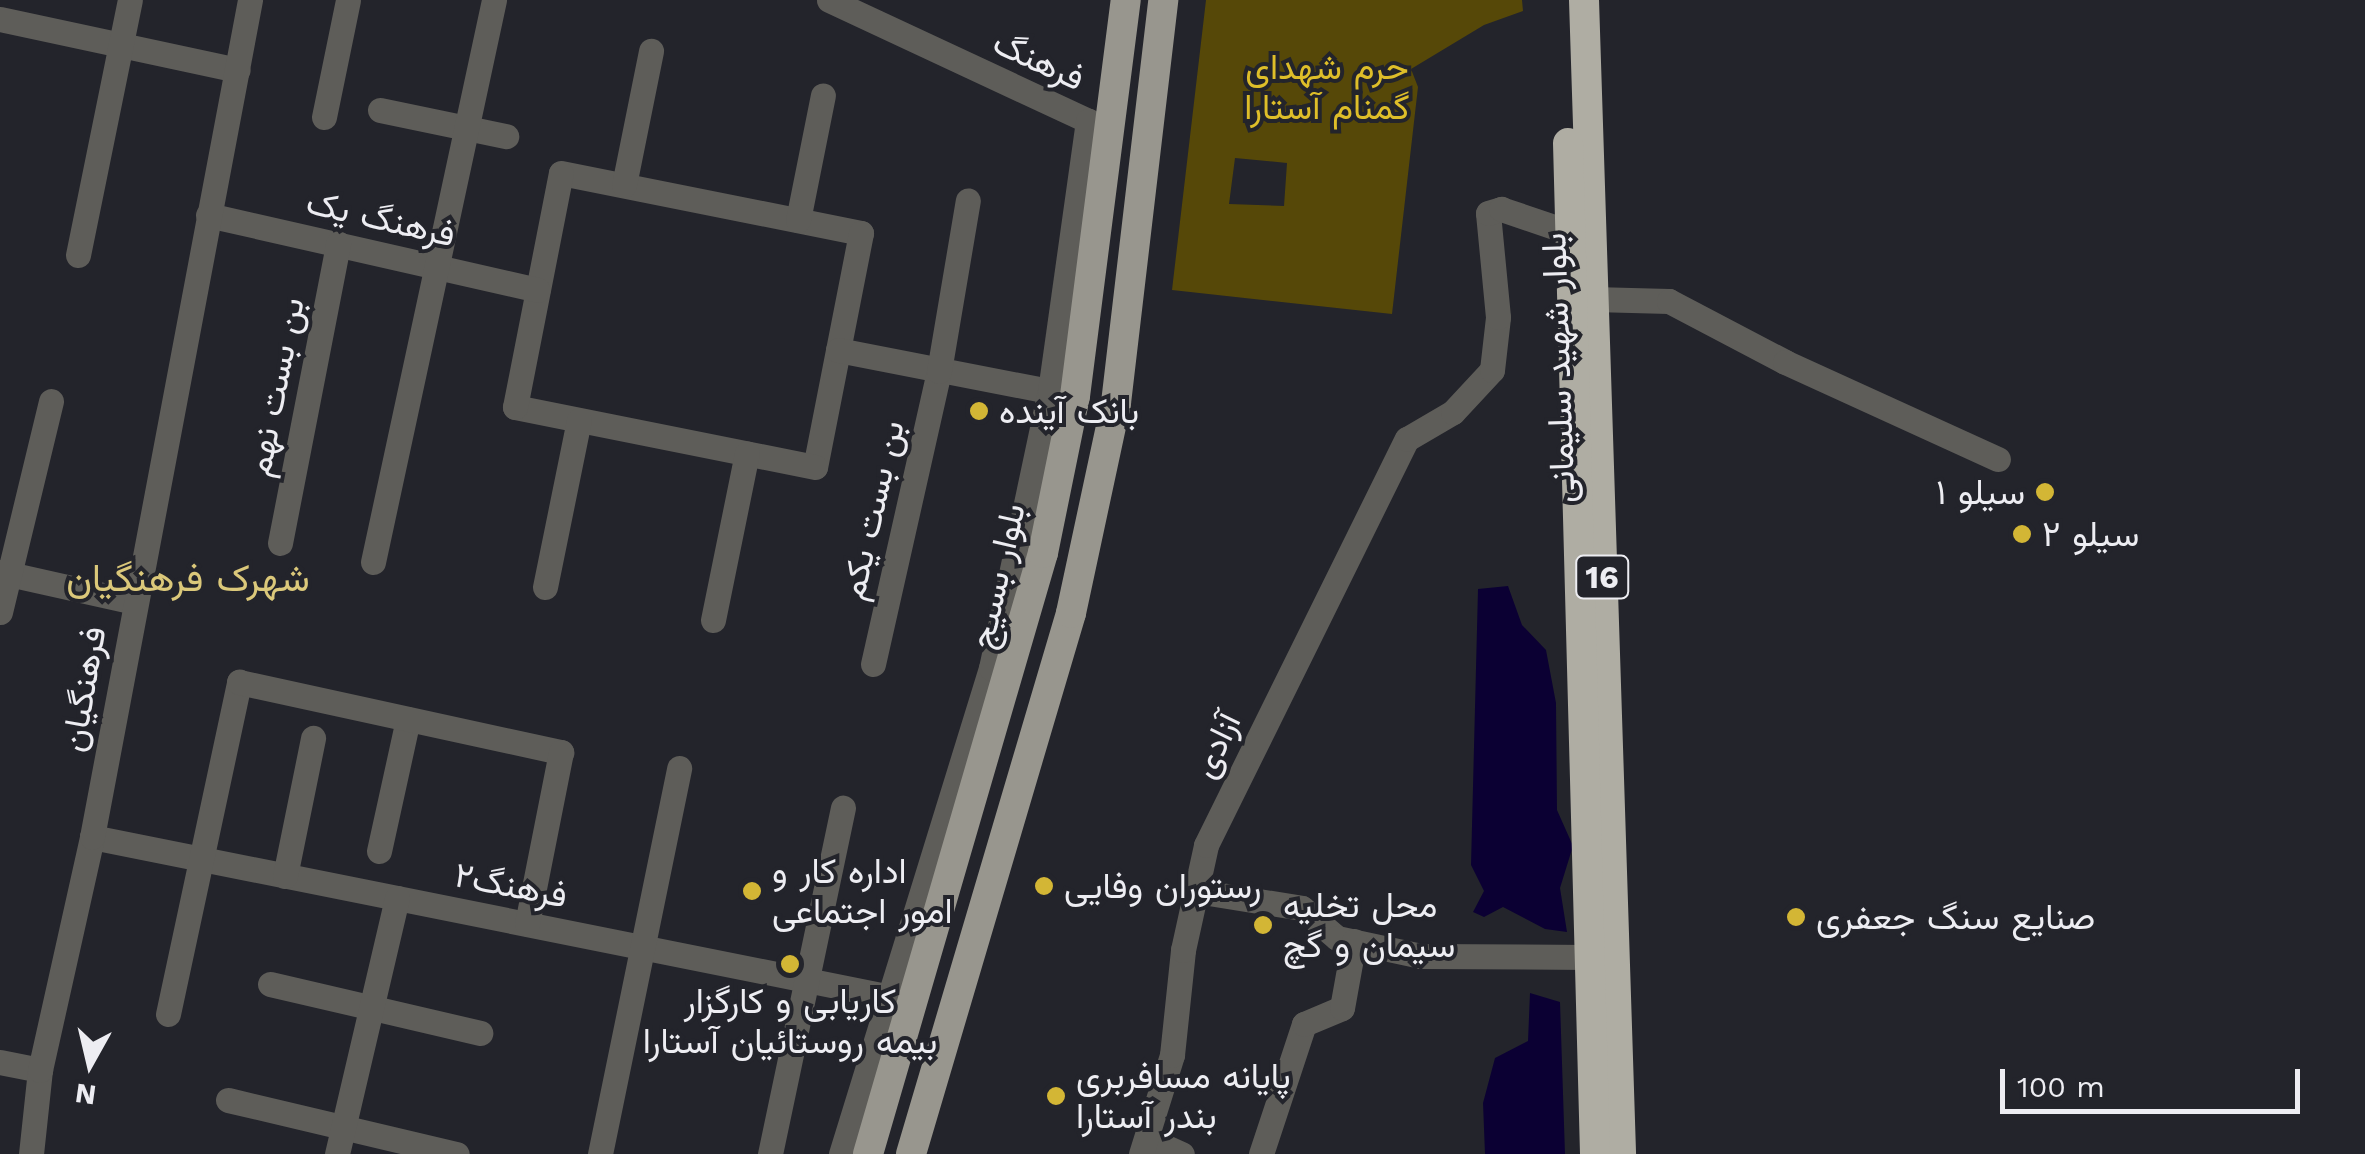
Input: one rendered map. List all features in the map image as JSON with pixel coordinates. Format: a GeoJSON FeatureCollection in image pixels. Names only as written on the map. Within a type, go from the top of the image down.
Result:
{"type":"FeatureCollection","features":[{"type":"Feature","properties":{"kind":"highway","name":"بلوار شهید سلیمانی"},"geometry":{"type":"LineString","coordinates":[[1564,0],[1596,1154]]}},
{"type":"Feature","properties":{"kind":"highway","name":"بلوار شهید سلیمانی"},"geometry":{"type":"LineString","coordinates":[[1584,0],[1621,1154]]}},
{"type":"Feature","properties":{"kind":"main road","name":"بلوار بسیج"},"geometry":{"type":"LineString","coordinates":[[868,1154],[902,999],[1022,642],[1063,394],[1099,127],[1126,0]]}},
{"type":"Feature","properties":{"kind":"main road"},"geometry":{"type":"LineString","coordinates":[[911,1154],[1055,678],[1116,403],[1163,0]]}},
{"type":"Feature","properties":{"kind":"main road"},"geometry":{"type":"LineString","coordinates":[[1063,394],[1116,403]]}},
{"type":"Feature","properties":{"kind":"street"},"geometry":{"type":"LineString","coordinates":[[78,255],[130,0]]}},
{"type":"Feature","properties":{"kind":"street","name":"فرهنگیان"},"geometry":{"type":"LineString","coordinates":[[31,1154],[40,1070],[92,837],[250,0]]}},
{"type":"Feature","properties":{"kind":"street"},"geometry":{"type":"LineString","coordinates":[[324,118],[348,0]]}},
{"type":"Feature","properties":{"kind":"street"},"geometry":{"type":"LineString","coordinates":[[373,562],[494,0]]}},
{"type":"Feature","properties":{"kind":"street","name":"فرهنگ"},"geometry":{"type":"LineString","coordinates":[[829,0],[1099,127]]}},
{"type":"Feature","properties":{"kind":"street"},"geometry":{"type":"LineString","coordinates":[[0,19],[238,70]]}},
{"type":"Feature","properties":{"kind":"street"},"geometry":{"type":"LineString","coordinates":[[624,186],[650,51]]}},
{"type":"Feature","properties":{"kind":"street"},"geometry":{"type":"LineString","coordinates":[[798,220],[823,95]]}},
{"type":"Feature","properties":{"kind":"street"},"geometry":{"type":"LineString","coordinates":[[380,110],[506,136]]}},
{"type":"Feature","properties":{"kind":"street"},"geometry":{"type":"LineString","coordinates":[[561,173],[798,220],[862,233],[815,467],[514,407],[561,173]]}},
{"type":"Feature","properties":{"kind":"street","name":"بن بست یکم"},"geometry":{"type":"LineString","coordinates":[[873,664],[938,371],[968,200]]}},
{"type":"Feature","properties":{"kind":"street","name":"آزادی"},"geometry":{"type":"LineString","coordinates":[[1145,1146],[1172,1055],[1206,844],[1408,439],[1453,412],[1492,370],[1498,317],[1488,213],[1501,209],[1569,232]]}},
{"type":"Feature","properties":{"kind":"street","name":"فرهنگ یک"},"geometry":{"type":"LineString","coordinates":[[208,215],[538,290]]}},
{"type":"Feature","properties":{"kind":"street","name":"بن بست نهم"},"geometry":{"type":"LineString","coordinates":[[280,543],[338,244]]}},
{"type":"Feature","properties":{"kind":"street"},"geometry":{"type":"LineString","coordinates":[[1593,299],[1669,301],[1784,362],[1998,459]]}},
{"type":"Feature","properties":{"kind":"street"},"geometry":{"type":"LineString","coordinates":[[838,350],[1063,394]]}},
{"type":"Feature","properties":{"kind":"street"},"geometry":{"type":"LineString","coordinates":[[0,612],[4,574],[51,401]]}},
{"type":"Feature","properties":{"kind":"street"},"geometry":{"type":"LineString","coordinates":[[546,586],[579,420]]}},
{"type":"Feature","properties":{"kind":"street"},"geometry":{"type":"LineString","coordinates":[[713,620],[746,453]]}},
{"type":"Feature","properties":{"kind":"street"},"geometry":{"type":"LineString","coordinates":[[4,574],[134,602]]}},
{"type":"Feature","properties":{"kind":"street"},"geometry":{"type":"LineString","coordinates":[[168,1014],[239,682],[561,752],[526,924]]}},
{"type":"Feature","properties":{"kind":"street"},"geometry":{"type":"LineString","coordinates":[[379,852],[408,719]]}},
{"type":"Feature","properties":{"kind":"street"},"geometry":{"type":"LineString","coordinates":[[285,876],[314,738]]}},
{"type":"Feature","properties":{"kind":"street"},"geometry":{"type":"LineString","coordinates":[[600,1154],[679,768]]}},
{"type":"Feature","properties":{"kind":"street"},"geometry":{"type":"LineString","coordinates":[[770,1154],[843,808]]}},
{"type":"Feature","properties":{"kind":"street","name":"فرهنگ۲"},"geometry":{"type":"LineString","coordinates":[[92,837],[902,999]]}},
{"type":"Feature","properties":{"kind":"street"},"geometry":{"type":"LineString","coordinates":[[1196,891],[1302,908],[1337,938],[1421,956],[1590,957]]}},
{"type":"Feature","properties":{"kind":"street"},"geometry":{"type":"LineString","coordinates":[[336,1154],[397,898]]}},
{"type":"Feature","properties":{"kind":"street"},"geometry":{"type":"LineString","coordinates":[[1261,1154],[1304,1024],[1342,1008],[1354,942]]}},
{"type":"Feature","properties":{"kind":"street"},"geometry":{"type":"LineString","coordinates":[[270,984],[480,1033]]}},
{"type":"Feature","properties":{"kind":"street"},"geometry":{"type":"LineString","coordinates":[[841,1154],[902,999]]}},
{"type":"Feature","properties":{"kind":"street"},"geometry":{"type":"LineString","coordinates":[[0,1062],[40,1070]]}},
{"type":"Feature","properties":{"kind":"street"},"geometry":{"type":"LineString","coordinates":[[228,1100],[458,1154]]}},
{"type":"Feature","properties":{"kind":"street"},"geometry":{"type":"LineString","coordinates":[[1145,1146],[1182,1154]]}},
{"type":"Feature","properties":{"kind":"green space","name":"حرم شهدای گمنام آستارا"},"geometry":{"type":"Polygon","coordinates":[[[1206,0],[1522,0],[1523,11],[1484,25],[1411,69],[1418,87],[1392,314],[1172,290],[1206,0]],[[1235,158],[1229,204],[1284,206],[1287,163],[1235,158]]]}},
{"type":"Feature","properties":{"kind":"shaded area"},"geometry":{"type":"Polygon","coordinates":[[[1508,586],[1522,625],[1546,650],[1556,703],[1557,810],[1573,846],[1560,888],[1567,932],[1545,929],[1503,907],[1484,917],[1473,912],[1484,891],[1471,865],[1478,589],[1508,586]]]}},
{"type":"Feature","properties":{"kind":"shaded area"},"geometry":{"type":"Polygon","coordinates":[[[1530,993],[1560,1002],[1565,1154],[1485,1154],[1483,1103],[1495,1058],[1528,1041],[1530,993]]]}},
{"type":"Feature","properties":{"kind":"place","name":"بانک آینده"},"geometry":{"type":"Point","coordinates":[979,411]}},
{"type":"Feature","properties":{"kind":"place","name":"سیلو ۱"},"geometry":{"type":"Point","coordinates":[2045,492]}},
{"type":"Feature","properties":{"kind":"place","name":"سیلو ۲"},"geometry":{"type":"Point","coordinates":[2022,534]}},
{"type":"Feature","properties":{"kind":"place","name":"رستوران وفایی"},"geometry":{"type":"Point","coordinates":[1044,886]}},
{"type":"Feature","properties":{"kind":"place","name":"اداره کار و امور اجتماعی"},"geometry":{"type":"Point","coordinates":[752,891]}},
{"type":"Feature","properties":{"kind":"place","name":"صنایع سنگ جعفری"},"geometry":{"type":"Point","coordinates":[1796,917]}},
{"type":"Feature","properties":{"kind":"place","name":"محل تخلیه سیمان و گچ"},"geometry":{"type":"Point","coordinates":[1263,925]}},
{"type":"Feature","properties":{"kind":"place","name":"کاریابی و کارگزار بیمه روستائیان آستارا"},"geometry":{"type":"Point","coordinates":[790,964]}},
{"type":"Feature","properties":{"kind":"place","name":"پایانه مسافربری بندر آستارا"},"geometry":{"type":"Point","coordinates":[1056,1096]}},
{"type":"Feature","properties":{"kind":"district","name":"شهرک فرهنگیان"},"geometry":{"type":"Point","coordinates":[188,579]}}]}
